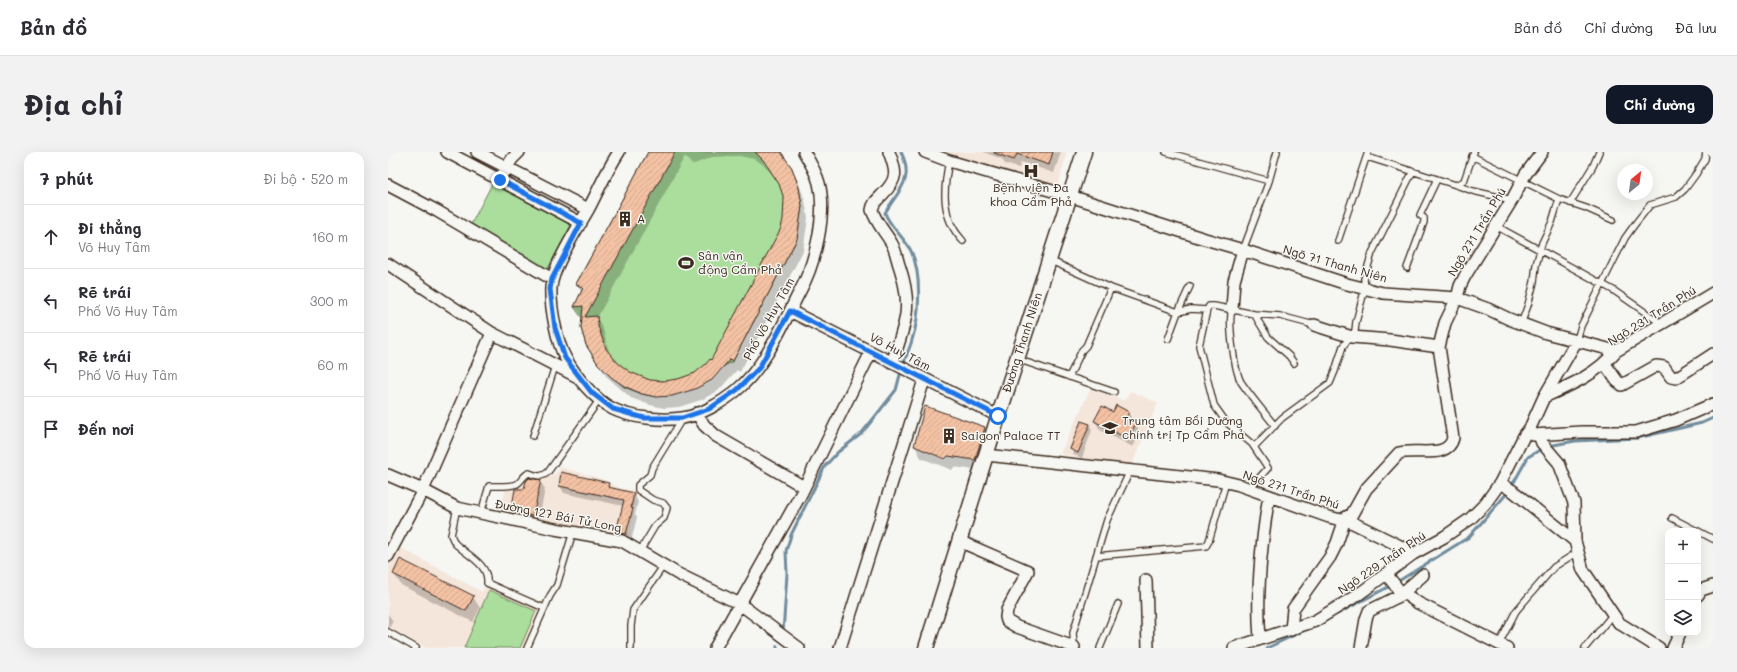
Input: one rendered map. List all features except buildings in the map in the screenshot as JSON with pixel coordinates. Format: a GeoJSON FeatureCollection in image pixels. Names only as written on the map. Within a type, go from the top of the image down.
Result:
{"type":"FeatureCollection","features":[{"type":"Feature","properties":{"kind":"street"},"geometry":{"type":"LineString","coordinates":[[447,152],[581,223]]}},
{"type":"Feature","properties":{"kind":"street"},"geometry":{"type":"LineString","coordinates":[[477,152],[588,209]]}},
{"type":"Feature","properties":{"kind":"street"},"geometry":{"type":"LineString","coordinates":[[500,180],[507,167],[519,152]]}},
{"type":"Feature","properties":{"kind":"street","name":"Phố Võ Huy Tâm"},"geometry":{"type":"LineString","coordinates":[[619,152],[552,279],[550,289],[555,328],[565,358],[592,393],[613,409],[644,418],[682,418],[709,409],[737,390],[759,368],[806,280],[818,239],[821,208],[819,184],[812,164],[804,152]]}},
{"type":"Feature","properties":{"kind":"street"},"geometry":{"type":"LineString","coordinates":[[889,152],[895,179],[877,200],[872,210],[875,218],[893,246],[905,284],[908,304],[906,318],[892,363]]}},
{"type":"Feature","properties":{"kind":"street","name":"Ngõ 71 Thanh Niên"},"geometry":{"type":"LineString","coordinates":[[925,152],[949,161],[1070,196],[1365,288],[1383,293],[1458,298],[1546,333],[1616,351]]}},
{"type":"Feature","properties":{"kind":"street","name":"Đường Thanh Niên"},"geometry":{"type":"LineString","coordinates":[[926,648],[998,416],[1084,152]]}},
{"type":"Feature","properties":{"kind":"street","name":"Ngõ 271 Trần Phú"},"geometry":{"type":"LineString","coordinates":[[986,455],[1077,464],[1226,482],[1329,517],[1340,520],[1345,518],[1352,514],[1366,489],[1399,453],[1405,451],[1437,451],[1448,447],[1452,442],[1453,438],[1439,347],[1445,323],[1458,298],[1460,286],[1465,276],[1512,200],[1522,181],[1542,152]]}},
{"type":"Feature","properties":{"kind":"street"},"geometry":{"type":"LineString","coordinates":[[388,185],[436,211],[552,279]]}},
{"type":"Feature","properties":{"kind":"street"},"geometry":{"type":"LineString","coordinates":[[1232,309],[1234,281],[1243,250]]}},
{"type":"Feature","properties":{"kind":"street"},"geometry":{"type":"LineString","coordinates":[[388,264],[492,333],[580,378]]}},
{"type":"Feature","properties":{"kind":"street","name":"Ngõ 231 Trần Phú"},"geometry":{"type":"LineString","coordinates":[[1544,397],[1581,380],[1606,364],[1616,351],[1713,293]]}},
{"type":"Feature","properties":{"kind":"street","name":"Võ Huy Tâm"},"geometry":{"type":"LineString","coordinates":[[790,311],[924,380],[998,416]]}},
{"type":"Feature","properties":{"kind":"street"},"geometry":{"type":"LineString","coordinates":[[1314,325],[1352,337],[1390,340],[1439,347]]}},
{"type":"Feature","properties":{"kind":"street"},"geometry":{"type":"LineString","coordinates":[[388,556],[423,490],[492,333]]}},
{"type":"Feature","properties":{"kind":"street","name":"Ngõ 229 Trần Phú"},"geometry":{"type":"LineString","coordinates":[[1234,648],[1315,621],[1340,607],[1394,584],[1413,554],[1444,538],[1470,519],[1505,487],[1524,436],[1530,428],[1544,397],[1577,340]]}},
{"type":"Feature","properties":{"kind":"street"},"geometry":{"type":"LineString","coordinates":[[716,648],[804,487],[871,352]]}},
{"type":"Feature","properties":{"kind":"street"},"geometry":{"type":"LineString","coordinates":[[1606,364],[1617,381],[1622,385],[1656,366],[1664,367],[1671,377],[1676,378],[1713,354]]}},
{"type":"Feature","properties":{"kind":"street"},"geometry":{"type":"LineString","coordinates":[[840,648],[924,380]]}},
{"type":"Feature","properties":{"kind":"street"},"geometry":{"type":"LineString","coordinates":[[1524,436],[1541,439],[1582,432],[1636,432],[1676,420],[1713,404]]}},
{"type":"Feature","properties":{"kind":"street"},"geometry":{"type":"LineString","coordinates":[[697,413],[704,425],[716,436],[804,487]]}},
{"type":"Feature","properties":{"kind":"street"},"geometry":{"type":"LineString","coordinates":[[1541,439],[1559,463],[1574,503],[1577,546],[1583,570],[1619,624],[1659,648]]}},
{"type":"Feature","properties":{"kind":"street","name":"Đường 127 Bái Tử Long"},"geometry":{"type":"LineString","coordinates":[[388,475],[423,490],[458,508],[622,541],[678,574],[740,604],[799,648]]}},
{"type":"Feature","properties":{"kind":"street"},"geometry":{"type":"LineString","coordinates":[[1505,487],[1577,546]]}},
{"type":"Feature","properties":{"kind":"street"},"geometry":{"type":"LineString","coordinates":[[1260,639],[1258,583],[1263,531],[1269,496]]}},
{"type":"Feature","properties":{"kind":"street"},"geometry":{"type":"LineString","coordinates":[[1291,630],[1292,610],[1330,557],[1337,543],[1345,518],[1413,554]]}},
{"type":"Feature","properties":{"kind":"street"},"geometry":{"type":"LineString","coordinates":[[960,541],[1028,571],[1007,610],[1007,621],[1017,627],[1075,648]]}},
{"type":"Feature","properties":{"kind":"street"},"geometry":{"type":"LineString","coordinates":[[1361,648],[1366,619],[1369,612],[1394,584],[1423,575]]}},
{"type":"Feature","properties":{"kind":"street"},"geometry":{"type":"LineString","coordinates":[[1146,580],[1148,648]]}},
{"type":"Feature","properties":{"kind":"street"},"geometry":{"type":"LineString","coordinates":[[1394,584],[1427,608],[1503,646]]}},
{"type":"Feature","properties":{"kind":"street"},"geometry":{"type":"LineString","coordinates":[[1701,590],[1713,586]]}},
{"type":"Feature","properties":{"kind":"street"},"geometry":{"type":"LineString","coordinates":[[1673,648],[1679,636]]}},
{"type":"Feature","properties":{"kind":"lane"},"geometry":{"type":"LineString","coordinates":[[1166,152],[1181,154],[1270,180]]}},
{"type":"Feature","properties":{"kind":"lane"},"geometry":{"type":"LineString","coordinates":[[1243,250],[1270,180],[1277,152]]}},
{"type":"Feature","properties":{"kind":"lane"},"geometry":{"type":"LineString","coordinates":[[1570,203],[1599,152]]}},
{"type":"Feature","properties":{"kind":"lane"},"geometry":{"type":"LineString","coordinates":[[1577,340],[1581,326],[1625,238],[1650,205],[1676,197],[1685,189],[1705,159],[1706,152]]}},
{"type":"Feature","properties":{"kind":"lane"},"geometry":{"type":"LineString","coordinates":[[1338,241],[1368,154],[1437,179],[1512,200]]}},
{"type":"Feature","properties":{"kind":"lane"},"geometry":{"type":"LineString","coordinates":[[1456,185],[1464,181],[1473,154],[1558,200],[1586,208],[1613,220]]}},
{"type":"Feature","properties":{"kind":"lane"},"geometry":{"type":"LineString","coordinates":[[949,161],[944,185],[948,212],[950,222],[963,241]]}},
{"type":"Feature","properties":{"kind":"lane"},"geometry":{"type":"LineString","coordinates":[[1254,447],[1282,418],[1330,383],[1343,346],[1348,338],[1352,337],[1355,331],[1365,288],[1364,279],[1372,253],[1413,171]]}},
{"type":"Feature","properties":{"kind":"lane"},"geometry":{"type":"LineString","coordinates":[[1407,268],[1424,222],[1424,218],[1420,215],[1437,179]]}},
{"type":"Feature","properties":{"kind":"lane"},"geometry":{"type":"LineString","coordinates":[[1521,324],[1534,282],[1540,250],[1552,222],[1558,200]]}},
{"type":"Feature","properties":{"kind":"lane"},"geometry":{"type":"LineString","coordinates":[[1496,226],[1601,285],[1613,290],[1662,324]]}},
{"type":"Feature","properties":{"kind":"lane"},"geometry":{"type":"LineString","coordinates":[[1049,260],[1111,288],[1178,312],[1199,309],[1207,310]]}},
{"type":"Feature","properties":{"kind":"lane"},"geometry":{"type":"LineString","coordinates":[[1168,339],[1190,286]]}},
{"type":"Feature","properties":{"kind":"lane"},"geometry":{"type":"LineString","coordinates":[[1069,377],[1076,360],[1086,346],[1111,288]]}},
{"type":"Feature","properties":{"kind":"lane"},"geometry":{"type":"LineString","coordinates":[[1250,489],[1268,468],[1254,447],[1226,422],[1214,405],[1199,346],[1207,310],[1209,306],[1214,306],[1254,314],[1280,316],[1314,325]]}},
{"type":"Feature","properties":{"kind":"lane"},"geometry":{"type":"LineString","coordinates":[[1232,309],[1231,329],[1237,370],[1241,381],[1275,426]]}},
{"type":"Feature","properties":{"kind":"lane"},"geometry":{"type":"LineString","coordinates":[[1254,314],[1268,337],[1289,356],[1294,363]]}},
{"type":"Feature","properties":{"kind":"lane"},"geometry":{"type":"LineString","coordinates":[[1017,359],[1114,392]]}},
{"type":"Feature","properties":{"kind":"lane"},"geometry":{"type":"LineString","coordinates":[[533,436],[554,366]]}},
{"type":"Feature","properties":{"kind":"lane"},"geometry":{"type":"LineString","coordinates":[[481,513],[489,486],[511,485],[518,483],[524,474],[529,473],[536,476],[544,475],[548,472],[600,399]]}},
{"type":"Feature","properties":{"kind":"lane"},"geometry":{"type":"LineString","coordinates":[[640,551],[655,526],[664,518],[667,508],[663,503],[653,500],[638,490],[638,486],[650,475],[652,468],[682,418]]}},
{"type":"Feature","properties":{"kind":"lane"},"geometry":{"type":"LineString","coordinates":[[1075,648],[1072,642],[1073,633],[1107,520],[1130,471]]}},
{"type":"Feature","properties":{"kind":"lane"},"geometry":{"type":"LineString","coordinates":[[1096,556],[1206,546],[1209,541],[1226,482]]}},
{"type":"Feature","properties":{"kind":"lane"},"geometry":{"type":"LineString","coordinates":[[458,508],[451,535],[456,545],[472,556],[481,566],[487,574],[487,583],[544,608]]}},
{"type":"Feature","properties":{"kind":"lane"},"geometry":{"type":"LineString","coordinates":[[1672,518],[1692,528]]}},
{"type":"Feature","properties":{"kind":"lane"},"geometry":{"type":"LineString","coordinates":[[527,648],[544,608],[562,573],[573,532]]}},
{"type":"Feature","properties":{"kind":"lane"},"geometry":{"type":"LineString","coordinates":[[1701,533],[1713,539]]}},
{"type":"Feature","properties":{"kind":"lane"},"geometry":{"type":"LineString","coordinates":[[1503,646],[1516,612],[1554,567],[1577,546]]}},
{"type":"Feature","properties":{"kind":"lane"},"geometry":{"type":"LineString","coordinates":[[631,648],[633,610],[664,565]]}},
{"type":"Feature","properties":{"kind":"lane"},"geometry":{"type":"LineString","coordinates":[[1100,648],[1118,604]]}},
{"type":"Feature","properties":{"kind":"lane"},"geometry":{"type":"LineString","coordinates":[[1586,648],[1613,614]]}},
{"type":"Feature","properties":{"kind":"lane"},"geometry":{"type":"LineString","coordinates":[[388,632],[416,648]]}},
{"type":"Feature","properties":{"kind":"shaded area","name":"Bệnh viện Đa khoa Cẩm Phả"},"geometry":{"type":"Polygon","coordinates":[[[944,152],[1067,152],[1057,190],[944,152]]]}},
{"type":"Feature","properties":{"kind":"shaded area","name":"Trung tâm Bồi Dưỡng chính trị Tp Cẩm Phả"},"geometry":{"type":"Polygon","coordinates":[[[1091,388],[1125,401],[1130,391],[1158,403],[1131,467],[1060,454],[1091,388]]]}},
{"type":"Feature","properties":{"kind":"shaded area"},"geometry":{"type":"Polygon","coordinates":[[[561,467],[602,479],[619,488],[637,491],[629,540],[501,515],[505,489],[528,475],[546,477],[555,474],[561,467]]]}},
{"type":"Feature","properties":{"kind":"shaded area"},"geometry":{"type":"Polygon","coordinates":[[[388,541],[482,592],[486,585],[543,610],[525,648],[426,648],[388,627],[388,541]]]}},
{"type":"Feature","properties":{"kind":"green space","name":"Sân vận động Cẩm Phả"},"geometry":{"type":"Polygon","coordinates":[[[648,152],[780,152],[792,168],[799,188],[802,206],[796,241],[733,361],[656,397],[642,394],[624,387],[598,364],[586,345],[581,328],[582,318],[574,307],[583,288],[576,284],[648,152]]]}},
{"type":"Feature","properties":{"kind":"green space"},"geometry":{"type":"Polygon","coordinates":[[[492,184],[571,225],[547,270],[469,228],[492,184]]]}},
{"type":"Feature","properties":{"kind":"green space"},"geometry":{"type":"Polygon","coordinates":[[[489,590],[536,611],[520,648],[464,648],[489,590]]]}},
{"type":"Feature","properties":{"kind":"waterway"},"geometry":{"type":"LineString","coordinates":[[901,152],[905,162],[906,178],[885,213],[890,223],[911,251],[915,260],[917,271],[919,295],[917,319],[904,363]]}},
{"type":"Feature","properties":{"kind":"waterway"},"geometry":{"type":"LineString","coordinates":[[783,633],[787,574],[786,551],[791,535],[825,466],[838,452],[861,434],[896,390],[900,375]]}},
{"type":"Feature","properties":{"kind":"waterway"},"geometry":{"type":"LineString","coordinates":[[1548,446],[1575,441],[1637,438],[1702,423],[1713,418]]}},
{"type":"Feature","properties":{"kind":"waterway"},"geometry":{"type":"LineString","coordinates":[[1397,582],[1469,537],[1509,491],[1528,457],[1543,448]]}},
{"type":"Feature","properties":{"kind":"waterway"},"geometry":{"type":"LineString","coordinates":[[1337,614],[1392,585]]}},
{"type":"Feature","properties":{"kind":"waterway"},"geometry":{"type":"LineString","coordinates":[[1267,648],[1307,629]]}},
{"type":"Feature","properties":{"kind":"place","name":"Bệnh viện Đa khoa Cẩm Phả"},"geometry":{"type":"Point","coordinates":[1031,171]}},
{"type":"Feature","properties":{"kind":"place","name":"A"},"geometry":{"type":"Point","coordinates":[625,219]}},
{"type":"Feature","properties":{"kind":"place","name":"Sân vận động Cẩm Phả"},"geometry":{"type":"Point","coordinates":[686,263]}},
{"type":"Feature","properties":{"kind":"place","name":"Trung tâm Bồi Dưỡng chính trị Tp Cẩm Phả"},"geometry":{"type":"Point","coordinates":[1110,428]}},
{"type":"Feature","properties":{"kind":"place","name":"Saigon Palace TT"},"geometry":{"type":"Point","coordinates":[949,436]}},
{"type":"Feature","properties":{"kind":"route"},"geometry":{"type":"LineString","coordinates":[[500,180],[581,223],[562,257],[552,279],[550,289],[555,328],[565,358],[592,393],[613,409],[644,418],[682,418],[709,409],[737,390],[759,368],[790,311],[924,380],[998,416]]}}]}
